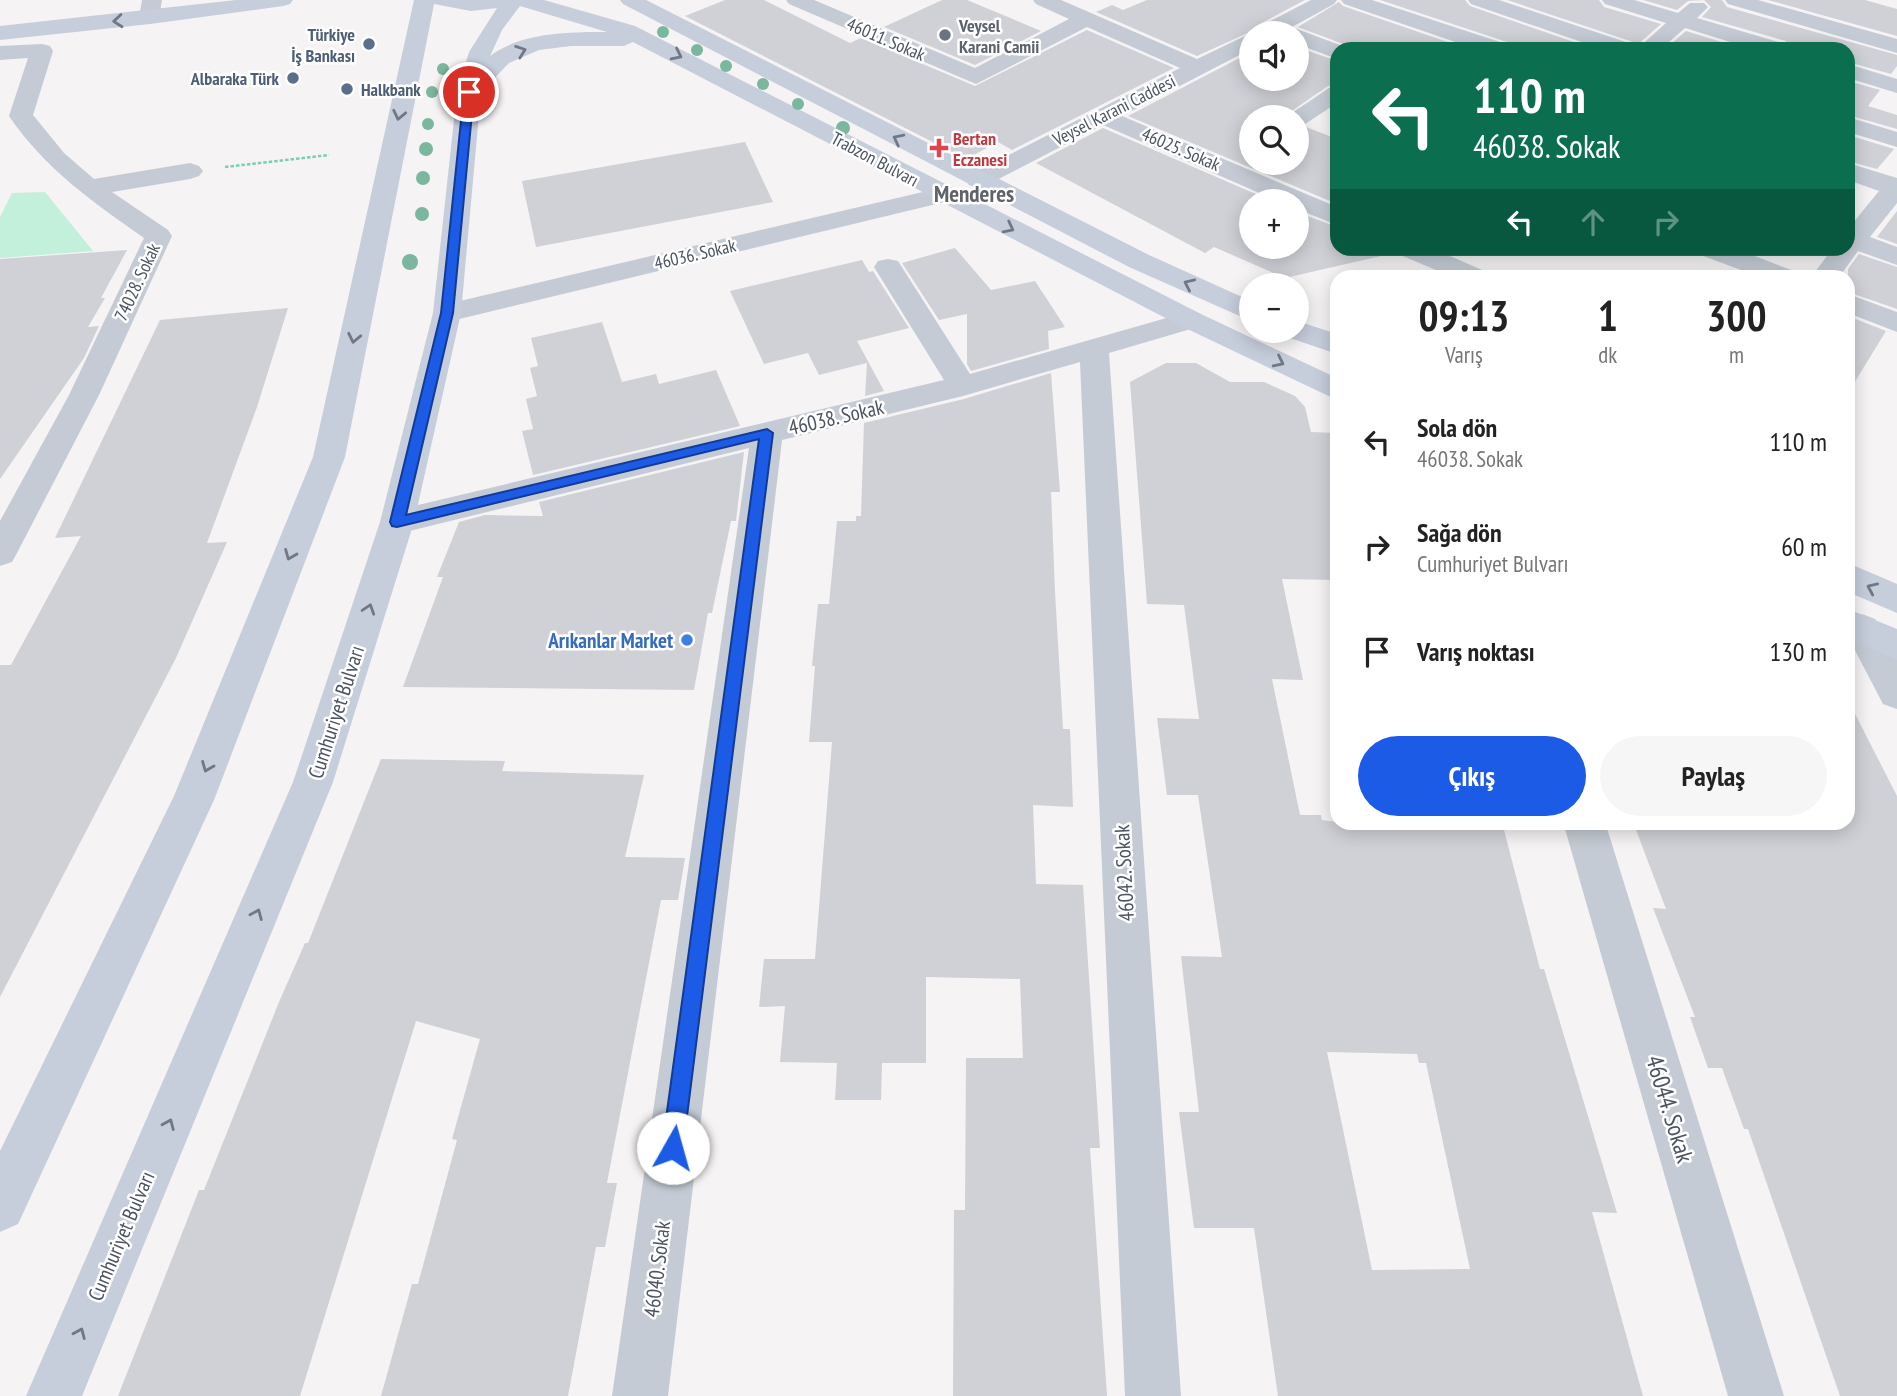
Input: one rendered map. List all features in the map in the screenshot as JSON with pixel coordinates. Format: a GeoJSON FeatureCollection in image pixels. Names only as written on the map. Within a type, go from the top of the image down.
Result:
{"type":"FeatureCollection","features":[{"type":"Feature","properties":{"kind":"main road"},"geometry":{"type":"LineString","coordinates":[[0,33],[151,9],[283,0]]}},
{"type":"Feature","properties":{"kind":"main road"},"geometry":{"type":"LineString","coordinates":[[0,1206],[194,800],[329,457],[424,0]]}},
{"type":"Feature","properties":{"kind":"main road"},"geometry":{"type":"LineString","coordinates":[[441,0],[471,5],[508,0]]}},
{"type":"Feature","properties":{"kind":"main road","name":"Cumhuriyet Bulvarı"},"geometry":{"type":"LineString","coordinates":[[54,1396],[313,782],[397,522],[447,313],[469,92],[480,52],[492,29],[514,0]]}},
{"type":"Feature","properties":{"kind":"main road","name":"Trabzon Bulvarı"},"geometry":{"type":"LineString","coordinates":[[521,0],[578,15],[644,39],[944,195],[1191,320],[1330,387]]}},
{"type":"Feature","properties":{"kind":"main road","name":"Trabzon Bulvarı"},"geometry":{"type":"LineString","coordinates":[[630,0],[978,180],[1139,261],[1239,307]]}},
{"type":"Feature","properties":{"kind":"main road"},"geometry":{"type":"LineString","coordinates":[[469,92],[489,67],[514,52],[547,42],[594,38],[644,39]]}},
{"type":"Feature","properties":{"kind":"main road"},"geometry":{"type":"LineString","coordinates":[[1309,334],[1330,341]]}},
{"type":"Feature","properties":{"kind":"main road"},"geometry":{"type":"LineString","coordinates":[[1855,580],[1897,599]]}},
{"type":"Feature","properties":{"kind":"main road"},"geometry":{"type":"LineString","coordinates":[[1855,626],[1897,645]]}},
{"type":"Feature","properties":{"kind":"street","name":"46011. Sokak"},"geometry":{"type":"LineString","coordinates":[[796,0],[867,33],[976,76],[1086,19]]}},
{"type":"Feature","properties":{"kind":"street"},"geometry":{"type":"LineString","coordinates":[[1043,0],[1197,67]]}},
{"type":"Feature","properties":{"kind":"street"},"geometry":{"type":"LineString","coordinates":[[1292,21],[1327,0]]}},
{"type":"Feature","properties":{"kind":"street"},"geometry":{"type":"LineString","coordinates":[[1351,0],[1477,42]]}},
{"type":"Feature","properties":{"kind":"street"},"geometry":{"type":"LineString","coordinates":[[1612,0],[1754,42]]}},
{"type":"Feature","properties":{"kind":"street"},"geometry":{"type":"LineString","coordinates":[[1656,42],[1704,0]]}},
{"type":"Feature","properties":{"kind":"street"},"geometry":{"type":"LineString","coordinates":[[1735,0],[1897,46]]}},
{"type":"Feature","properties":{"kind":"street"},"geometry":{"type":"LineString","coordinates":[[1486,1],[1604,42]]}},
{"type":"Feature","properties":{"kind":"street"},"geometry":{"type":"LineString","coordinates":[[1309,41],[1330,49]]}},
{"type":"Feature","properties":{"kind":"street","name":"Veysel Karani Caddesi"},"geometry":{"type":"LineString","coordinates":[[978,180],[1239,46]]}},
{"type":"Feature","properties":{"kind":"street","name":"74028. Sokak"},"geometry":{"type":"LineString","coordinates":[[0,52],[42,51],[10,117],[89,188],[159,236],[84,395],[0,553]]}},
{"type":"Feature","properties":{"kind":"street"},"geometry":{"type":"LineString","coordinates":[[1855,73],[1897,86]]}},
{"type":"Feature","properties":{"kind":"street"},"geometry":{"type":"LineString","coordinates":[[1309,113],[1330,103]]}},
{"type":"Feature","properties":{"kind":"street","name":"46025. Sokak"},"geometry":{"type":"LineString","coordinates":[[1102,116],[1232,160],[1330,213]]}},
{"type":"Feature","properties":{"kind":"street"},"geometry":{"type":"LineString","coordinates":[[1855,126],[1897,140]]}},
{"type":"Feature","properties":{"kind":"street"},"geometry":{"type":"LineString","coordinates":[[89,188],[190,171]]}},
{"type":"Feature","properties":{"kind":"street"},"geometry":{"type":"LineString","coordinates":[[1855,173],[1896,188],[1855,236]]}},
{"type":"Feature","properties":{"kind":"street","name":"46036. Sokak"},"geometry":{"type":"LineString","coordinates":[[447,313],[944,195]]}},
{"type":"Feature","properties":{"kind":"street"},"geometry":{"type":"LineString","coordinates":[[1855,245],[1897,257]]}},
{"type":"Feature","properties":{"kind":"street"},"geometry":{"type":"LineString","coordinates":[[1729,256],[1765,270]]}},
{"type":"Feature","properties":{"kind":"street"},"geometry":{"type":"LineString","coordinates":[[1421,258],[1455,270]]}},
{"type":"Feature","properties":{"kind":"street"},"geometry":{"type":"LineString","coordinates":[[888,267],[963,386]]}},
{"type":"Feature","properties":{"kind":"street"},"geometry":{"type":"LineString","coordinates":[[1855,306],[1897,323]]}},
{"type":"Feature","properties":{"kind":"street","name":"46038. Sokak"},"geometry":{"type":"LineString","coordinates":[[397,522],[963,386],[1191,320]]}},
{"type":"Feature","properties":{"kind":"street","name":"46042. Sokak"},"geometry":{"type":"LineString","coordinates":[[1094,350],[1153,1396]]}},
{"type":"Feature","properties":{"kind":"street","name":"46040. Sokak"},"geometry":{"type":"LineString","coordinates":[[640,1396],[767,433]]}},
{"type":"Feature","properties":{"kind":"street"},"geometry":{"type":"LineString","coordinates":[[1855,626],[1897,692]]}},
{"type":"Feature","properties":{"kind":"street","name":"46044. Sokak"},"geometry":{"type":"LineString","coordinates":[[1586,830],[1756,1396]]}},
{"type":"Feature","properties":{"kind":"path"},"geometry":{"type":"LineString","coordinates":[[190,171],[329,155]]}},
{"type":"Feature","properties":{"kind":"green space"},"geometry":{"type":"Polygon","coordinates":[[[45,192],[93,251],[0,258],[0,217],[12,193],[45,192]]]}},
{"type":"Feature","properties":{"kind":"building"},"geometry":{"type":"Polygon","coordinates":[[[725,0],[764,0],[850,43],[861,38],[975,86],[1087,30],[1174,68],[1012,150],[998,142],[966,159],[685,16],[725,0]]]}},
{"type":"Feature","properties":{"kind":"building"},"geometry":{"type":"Polygon","coordinates":[[[942,0],[967,0],[1041,31],[975,65],[884,27],[942,0]]]}},
{"type":"Feature","properties":{"kind":"building"},"geometry":{"type":"Polygon","coordinates":[[[1147,0],[1305,0],[1265,21],[1239,21],[1239,37],[1197,56],[1096,12],[1112,5],[1123,10],[1147,0]]]}},
{"type":"Feature","properties":{"kind":"building"},"geometry":{"type":"Polygon","coordinates":[[[1380,0],[1465,0],[1470,6],[1574,42],[1507,42],[1380,0]]]}},
{"type":"Feature","properties":{"kind":"building"},"geometry":{"type":"Polygon","coordinates":[[[1507,0],[1599,0],[1604,7],[1661,24],[1641,42],[1633,42],[1507,0]]]}},
{"type":"Feature","properties":{"kind":"building"},"geometry":{"type":"Polygon","coordinates":[[[1643,0],[1704,0],[1688,1],[1677,10],[1643,0]]]}},
{"type":"Feature","properties":{"kind":"building"},"geometry":{"type":"Polygon","coordinates":[[[1704,0],[1722,0],[1727,7],[1851,42],[1787,42],[1702,17],[1711,7],[1704,0]]]}},
{"type":"Feature","properties":{"kind":"building"},"geometry":{"type":"Polygon","coordinates":[[[1768,0],[1865,0],[1897,9],[1897,36],[1768,0]]]}},
{"type":"Feature","properties":{"kind":"building"},"geometry":{"type":"Polygon","coordinates":[[[1339,2],[1343,6],[1448,42],[1338,42],[1309,31],[1308,21],[1339,2]]]}},
{"type":"Feature","properties":{"kind":"building"},"geometry":{"type":"Polygon","coordinates":[[[1686,31],[1721,42],[1673,42],[1686,31]]]}},
{"type":"Feature","properties":{"kind":"building"},"geometry":{"type":"Polygon","coordinates":[[[1855,43],[1897,55],[1897,66],[1891,74],[1855,64],[1855,43]]]}},
{"type":"Feature","properties":{"kind":"building"},"geometry":{"type":"Polygon","coordinates":[[[1309,51],[1330,59],[1330,86],[1300,105],[1239,105],[1239,163],[1128,116],[1239,58],[1239,91],[1309,91],[1309,51]]]}},
{"type":"Feature","properties":{"kind":"building"},"geometry":{"type":"Polygon","coordinates":[[[1855,83],[1880,90],[1868,106],[1897,115],[1897,129],[1855,117],[1855,83]]]}},
{"type":"Feature","properties":{"kind":"building"},"geometry":{"type":"Polygon","coordinates":[[[1103,128],[1244,189],[1239,189],[1239,258],[1214,247],[1205,253],[1036,163],[1103,128]]]}},
{"type":"Feature","properties":{"kind":"building"},"geometry":{"type":"Polygon","coordinates":[[[1309,128],[1330,136],[1330,201],[1309,192],[1309,189],[1301,189],[1268,175],[1309,175],[1309,128]]]}},
{"type":"Feature","properties":{"kind":"building"},"geometry":{"type":"Polygon","coordinates":[[[1855,137],[1894,149],[1877,169],[1855,163],[1855,137]]]}},
{"type":"Feature","properties":{"kind":"building"},"geometry":{"type":"Polygon","coordinates":[[[745,142],[773,202],[536,247],[522,181],[745,142]]]}},
{"type":"Feature","properties":{"kind":"building"},"geometry":{"type":"Polygon","coordinates":[[[1897,211],[1897,244],[1877,237],[1897,211]]]}},
{"type":"Feature","properties":{"kind":"building"},"geometry":{"type":"Polygon","coordinates":[[[1309,216],[1330,224],[1330,256],[1381,256],[1307,273],[1274,273],[1241,259],[1309,259],[1309,216]]]}},
{"type":"Feature","properties":{"kind":"building"},"geometry":{"type":"Polygon","coordinates":[[[955,248],[991,290],[1035,281],[1065,327],[1048,331],[1049,349],[971,371],[967,364],[967,314],[939,320],[902,263],[955,248]]]}},
{"type":"Feature","properties":{"kind":"building"},"geometry":{"type":"Polygon","coordinates":[[[127,250],[88,327],[99,326],[84,358],[0,479],[0,259],[127,250]]]}},
{"type":"Feature","properties":{"kind":"building"},"geometry":{"type":"Polygon","coordinates":[[[1859,254],[1897,267],[1897,309],[1855,294],[1855,270],[1848,269],[1859,254]]]}},
{"type":"Feature","properties":{"kind":"building"},"geometry":{"type":"Polygon","coordinates":[[[862,260],[869,272],[873,271],[909,328],[857,341],[884,391],[865,396],[867,363],[819,375],[808,353],[764,364],[730,291],[862,260]]]}},
{"type":"Feature","properties":{"kind":"building"},"geometry":{"type":"Polygon","coordinates":[[[288,308],[257,407],[207,543],[227,542],[176,658],[0,997],[0,665],[11,665],[81,536],[55,538],[160,320],[288,308]]]}},
{"type":"Feature","properties":{"kind":"building"},"geometry":{"type":"Polygon","coordinates":[[[1855,319],[1886,331],[1855,382],[1855,319]]]}},
{"type":"Feature","properties":{"kind":"building"},"geometry":{"type":"Polygon","coordinates":[[[602,322],[622,382],[656,374],[659,384],[716,370],[740,426],[533,475],[522,431],[533,429],[526,399],[537,396],[530,368],[538,366],[531,338],[602,322]]]}},
{"type":"Feature","properties":{"kind":"building"},"geometry":{"type":"Polygon","coordinates":[[[1166,363],[1196,363],[1230,382],[1264,382],[1295,396],[1305,407],[1311,432],[1330,433],[1330,580],[1282,579],[1303,680],[1272,679],[1300,815],[1321,815],[1322,820],[1330,821],[1330,830],[1504,830],[1540,969],[1544,969],[1617,1213],[1592,1212],[1643,1396],[1278,1396],[1254,1228],[1194,1228],[1179,1112],[1199,1112],[1181,956],[1222,957],[1198,795],[1167,795],[1157,718],[1199,719],[1184,605],[1147,604],[1130,382],[1166,363]],[[1327,1052],[1372,1270],[1470,1269],[1426,1063],[1419,1063],[1417,1054],[1327,1052]]]}},
{"type":"Feature","properties":{"kind":"building"},"geometry":{"type":"Polygon","coordinates":[[[1051,373],[1060,492],[1051,492],[1055,592],[1063,729],[1070,729],[1073,807],[1033,805],[1036,884],[1083,885],[1100,1148],[1090,1148],[1107,1396],[953,1396],[954,1210],[965,1210],[966,1058],[1023,1058],[1020,979],[926,977],[926,1063],[882,1063],[881,1100],[835,1100],[837,1063],[780,1062],[785,1006],[759,1007],[764,959],[815,959],[832,742],[809,742],[815,666],[812,666],[818,604],[829,604],[837,521],[856,521],[856,516],[861,516],[864,423],[964,399],[1051,373]]]}},
{"type":"Feature","properties":{"kind":"building"},"geometry":{"type":"Polygon","coordinates":[[[744,452],[736,521],[731,521],[712,613],[708,613],[694,690],[403,687],[443,577],[437,577],[459,522],[485,515],[543,516],[539,502],[744,452]]]}},
{"type":"Feature","properties":{"kind":"building"},"geometry":{"type":"Polygon","coordinates":[[[1855,714],[1897,796],[1897,1396],[1840,1396],[1748,1129],[1744,1129],[1722,1068],[1708,1068],[1690,1017],[1695,1017],[1653,908],[1666,909],[1636,830],[1855,830],[1855,714]]]}},
{"type":"Feature","properties":{"kind":"building"},"geometry":{"type":"Polygon","coordinates":[[[381,759],[505,761],[502,771],[644,775],[625,857],[685,858],[678,900],[661,900],[607,1183],[617,1183],[605,1247],[596,1247],[568,1396],[381,1396],[412,1284],[418,1284],[457,1140],[452,1139],[480,1039],[416,1021],[300,1396],[118,1396],[199,1190],[204,1190],[279,1002],[305,943],[308,943],[381,759]]]}},
{"type":"Feature","properties":{"kind":"place","name":"Veysel Karani Camii"},"geometry":{"type":"Point","coordinates":[945,35]}},
{"type":"Feature","properties":{"kind":"place","name":"Türkiye İş Bankası"},"geometry":{"type":"Point","coordinates":[369,44]}},
{"type":"Feature","properties":{"kind":"place","name":"Albaraka Türk"},"geometry":{"type":"Point","coordinates":[293,78]}},
{"type":"Feature","properties":{"kind":"place","name":"Halkbank"},"geometry":{"type":"Point","coordinates":[347,89]}},
{"type":"Feature","properties":{"kind":"place","name":"Bertan Eczanesi"},"geometry":{"type":"Point","coordinates":[939,148]}},
{"type":"Feature","properties":{"kind":"place","name":"Arıkanlar Market"},"geometry":{"type":"Point","coordinates":[687,640]}},
{"type":"Feature","properties":{"kind":"district","name":"Menderes"},"geometry":{"type":"Point","coordinates":[974,193]}},
{"type":"Feature","properties":{"kind":"route"},"geometry":{"type":"LineString","coordinates":[[469,92],[447,313],[397,522],[767,433],[673,1148]]}}]}
